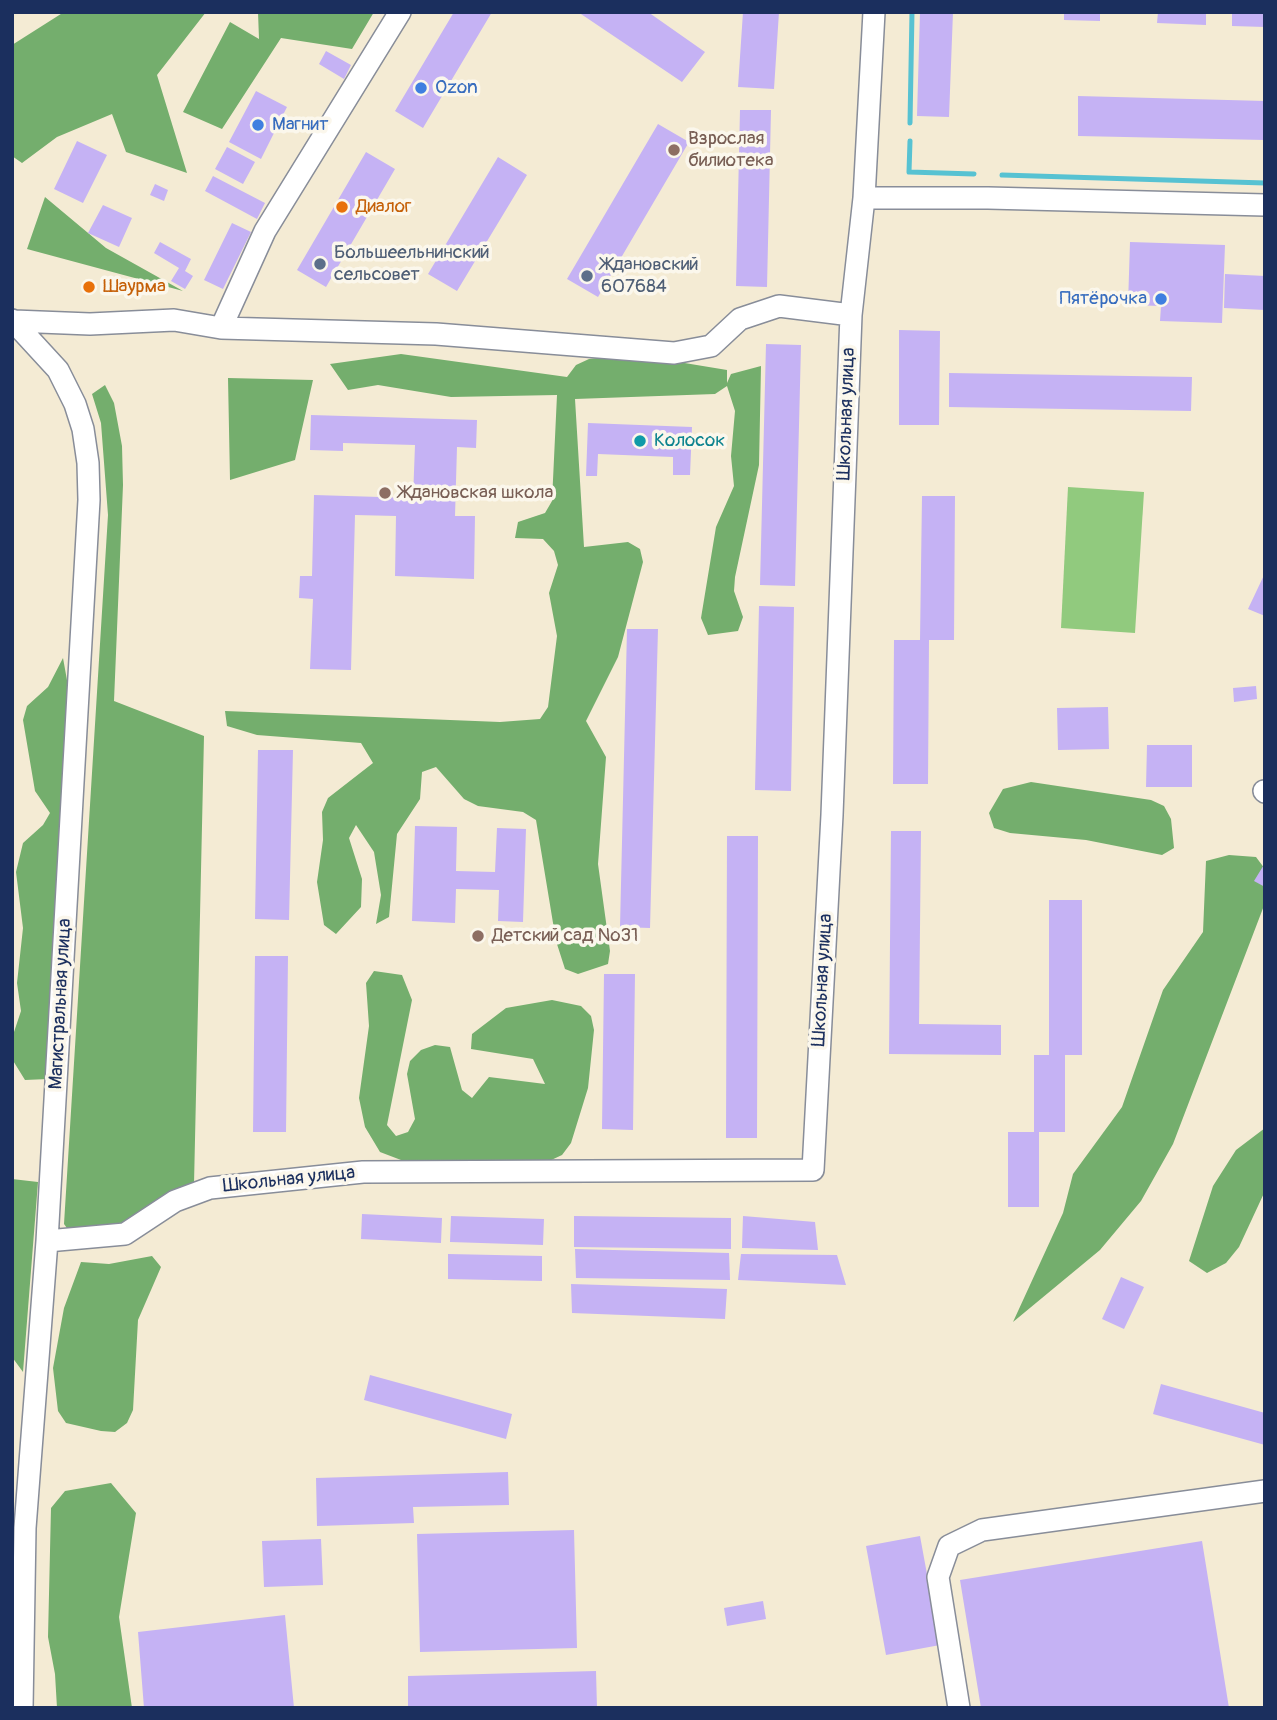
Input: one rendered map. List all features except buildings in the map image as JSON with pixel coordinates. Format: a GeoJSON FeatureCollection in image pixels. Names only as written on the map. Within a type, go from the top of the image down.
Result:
{"type":"FeatureCollection","features":[{"type":"Feature","properties":{"kind":"street"},"geometry":{"type":"LineString","coordinates":[[221,328],[265,231],[400,12]]}},
{"type":"Feature","properties":{"kind":"street","name":"Школьная улица"},"geometry":{"type":"LineString","coordinates":[[47,1241],[125,1234],[175,1201],[210,1188],[363,1171],[813,1170],[832,815],[851,315],[864,198],[874,12]]}},
{"type":"Feature","properties":{"kind":"street"},"geometry":{"type":"LineString","coordinates":[[864,198],[1265,205]]}},
{"type":"Feature","properties":{"kind":"street"},"geometry":{"type":"LineString","coordinates":[[13,321],[90,324],[174,320],[221,328],[436,334],[674,353],[711,346],[740,319],[779,306],[851,315]]}},
{"type":"Feature","properties":{"kind":"street","name":"Магистральная улица"},"geometry":{"type":"LineString","coordinates":[[13,321],[58,370],[75,404],[83,429],[88,463],[88,550],[47,1241],[17,1663],[22,1708]]}},
{"type":"Feature","properties":{"kind":"street"},"geometry":{"type":"LineString","coordinates":[[959,1708],[938,1577],[949,1546],[982,1530],[1265,1491]]}},
{"type":"Feature","properties":{"kind":"green space"},"geometry":{"type":"Polygon","coordinates":[[[64,12],[206,12],[157,75],[187,173],[126,152],[112,114],[57,137],[22,163],[12,156],[12,45],[64,12]]]}},
{"type":"Feature","properties":{"kind":"green space"},"geometry":{"type":"Polygon","coordinates":[[[258,12],[374,12],[352,49],[281,38],[222,129],[183,112],[230,22],[259,39],[258,12]]]}},
{"type":"Feature","properties":{"kind":"green space"},"geometry":{"type":"Polygon","coordinates":[[[45,197],[106,248],[183,291],[27,249],[45,197]]]}},
{"type":"Feature","properties":{"kind":"green space"},"geometry":{"type":"Polygon","coordinates":[[[401,354],[567,377],[576,365],[589,359],[630,354],[727,370],[727,383],[731,374],[761,366],[759,465],[735,577],[734,591],[743,617],[738,631],[708,635],[701,618],[716,527],[734,486],[731,456],[735,411],[727,386],[715,394],[575,399],[584,547],[628,542],[640,549],[643,562],[618,657],[586,721],[606,757],[598,864],[610,951],[608,964],[578,974],[565,969],[556,941],[536,820],[523,812],[478,806],[464,799],[436,767],[422,772],[420,799],[397,834],[389,917],[376,924],[381,895],[374,852],[356,825],[349,838],[362,879],[361,907],[336,934],[324,925],[317,882],[323,840],[322,812],[328,798],[373,763],[361,743],[257,735],[227,726],[225,711],[500,722],[540,719],[548,707],[557,636],[549,593],[558,565],[554,551],[543,539],[515,538],[518,522],[545,513],[552,501],[557,395],[451,397],[378,385],[348,390],[330,364],[401,354]]]}},
{"type":"Feature","properties":{"kind":"green space"},"geometry":{"type":"Polygon","coordinates":[[[228,378],[313,380],[295,460],[230,480],[228,378]]]}},
{"type":"Feature","properties":{"kind":"green space"},"geometry":{"type":"Polygon","coordinates":[[[105,385],[114,403],[122,446],[123,485],[114,701],[204,736],[194,1184],[126,1228],[72,1235],[64,1224],[108,515],[101,423],[92,394],[105,385]]]}},
{"type":"Feature","properties":{"kind":"green space"},"geometry":{"type":"Polygon","coordinates":[[[1068,487],[1144,492],[1135,633],[1061,628],[1068,487]]]}},
{"type":"Feature","properties":{"kind":"green space"},"geometry":{"type":"Polygon","coordinates":[[[63,658],[72,708],[48,1079],[25,1080],[12,1059],[12,1038],[21,1011],[17,983],[23,928],[16,872],[23,843],[43,825],[50,813],[35,791],[23,720],[27,706],[48,687],[63,658]]]}},
{"type":"Feature","properties":{"kind":"green space"},"geometry":{"type":"Polygon","coordinates":[[[1031,782],[1151,800],[1164,806],[1171,819],[1174,848],[1162,855],[1086,840],[1010,833],[994,828],[989,813],[1003,789],[1031,782]]]}},
{"type":"Feature","properties":{"kind":"green space"},"geometry":{"type":"Polygon","coordinates":[[[1229,855],[1256,857],[1265,869],[1265,903],[1173,1144],[1141,1201],[1100,1250],[1013,1322],[1063,1213],[1073,1174],[1122,1107],[1163,990],[1203,932],[1206,861],[1229,855]]]}},
{"type":"Feature","properties":{"kind":"green space"},"geometry":{"type":"Polygon","coordinates":[[[374,971],[402,975],[412,1000],[387,1125],[396,1136],[408,1132],[415,1119],[407,1074],[410,1061],[421,1050],[435,1045],[450,1047],[462,1090],[472,1098],[489,1077],[545,1084],[533,1059],[471,1049],[472,1034],[506,1008],[552,1000],[581,1006],[591,1016],[594,1030],[588,1088],[571,1143],[562,1155],[547,1162],[422,1168],[380,1152],[365,1127],[359,1098],[369,1026],[366,983],[374,971]]]}},
{"type":"Feature","properties":{"kind":"green space"},"geometry":{"type":"Polygon","coordinates":[[[1265,1128],[1265,1191],[1239,1247],[1226,1263],[1207,1273],[1189,1261],[1213,1186],[1236,1150],[1265,1128]]]}},
{"type":"Feature","properties":{"kind":"green space"},"geometry":{"type":"Polygon","coordinates":[[[12,1179],[38,1182],[23,1372],[12,1357],[12,1179]]]}},
{"type":"Feature","properties":{"kind":"green space"},"geometry":{"type":"Polygon","coordinates":[[[152,1256],[161,1267],[138,1320],[133,1410],[127,1423],[115,1432],[66,1423],[58,1411],[53,1368],[64,1308],[81,1262],[109,1264],[152,1256]]]}},
{"type":"Feature","properties":{"kind":"green space"},"geometry":{"type":"Polygon","coordinates":[[[111,1483],[136,1513],[119,1617],[132,1708],[57,1708],[55,1674],[48,1637],[51,1508],[65,1491],[111,1483]]]}},
{"type":"Feature","properties":{"kind":"waterway"},"geometry":{"type":"LineString","coordinates":[[910,123],[912,12]]}},
{"type":"Feature","properties":{"kind":"waterway"},"geometry":{"type":"LineString","coordinates":[[910,141],[909,172],[974,174]]}},
{"type":"Feature","properties":{"kind":"waterway"},"geometry":{"type":"LineString","coordinates":[[1002,175],[1265,183]]}},
{"type":"Feature","properties":{"kind":"place","name":"Ozon"},"geometry":{"type":"Point","coordinates":[421,88]}},
{"type":"Feature","properties":{"kind":"place","name":"Магнит"},"geometry":{"type":"Point","coordinates":[258,125]}},
{"type":"Feature","properties":{"kind":"place","name":"Взрослая билиотека"},"geometry":{"type":"Point","coordinates":[674,150]}},
{"type":"Feature","properties":{"kind":"place","name":"Диалог"},"geometry":{"type":"Point","coordinates":[342,207]}},
{"type":"Feature","properties":{"kind":"place","name":"Большеельнинский сельсовет"},"geometry":{"type":"Point","coordinates":[320,264]}},
{"type":"Feature","properties":{"kind":"place","name":"Ждановский 607684"},"geometry":{"type":"Point","coordinates":[587,276]}},
{"type":"Feature","properties":{"kind":"place","name":"Шаурма"},"geometry":{"type":"Point","coordinates":[89,287]}},
{"type":"Feature","properties":{"kind":"place","name":"Пятёрочка"},"geometry":{"type":"Point","coordinates":[1161,299]}},
{"type":"Feature","properties":{"kind":"place","name":"Колосок"},"geometry":{"type":"Point","coordinates":[640,441]}},
{"type":"Feature","properties":{"kind":"place","name":"Ждановская школа"},"geometry":{"type":"Point","coordinates":[385,493]}},
{"type":"Feature","properties":{"kind":"place","name":"Детский сад №31"},"geometry":{"type":"Point","coordinates":[478,936]}}]}
